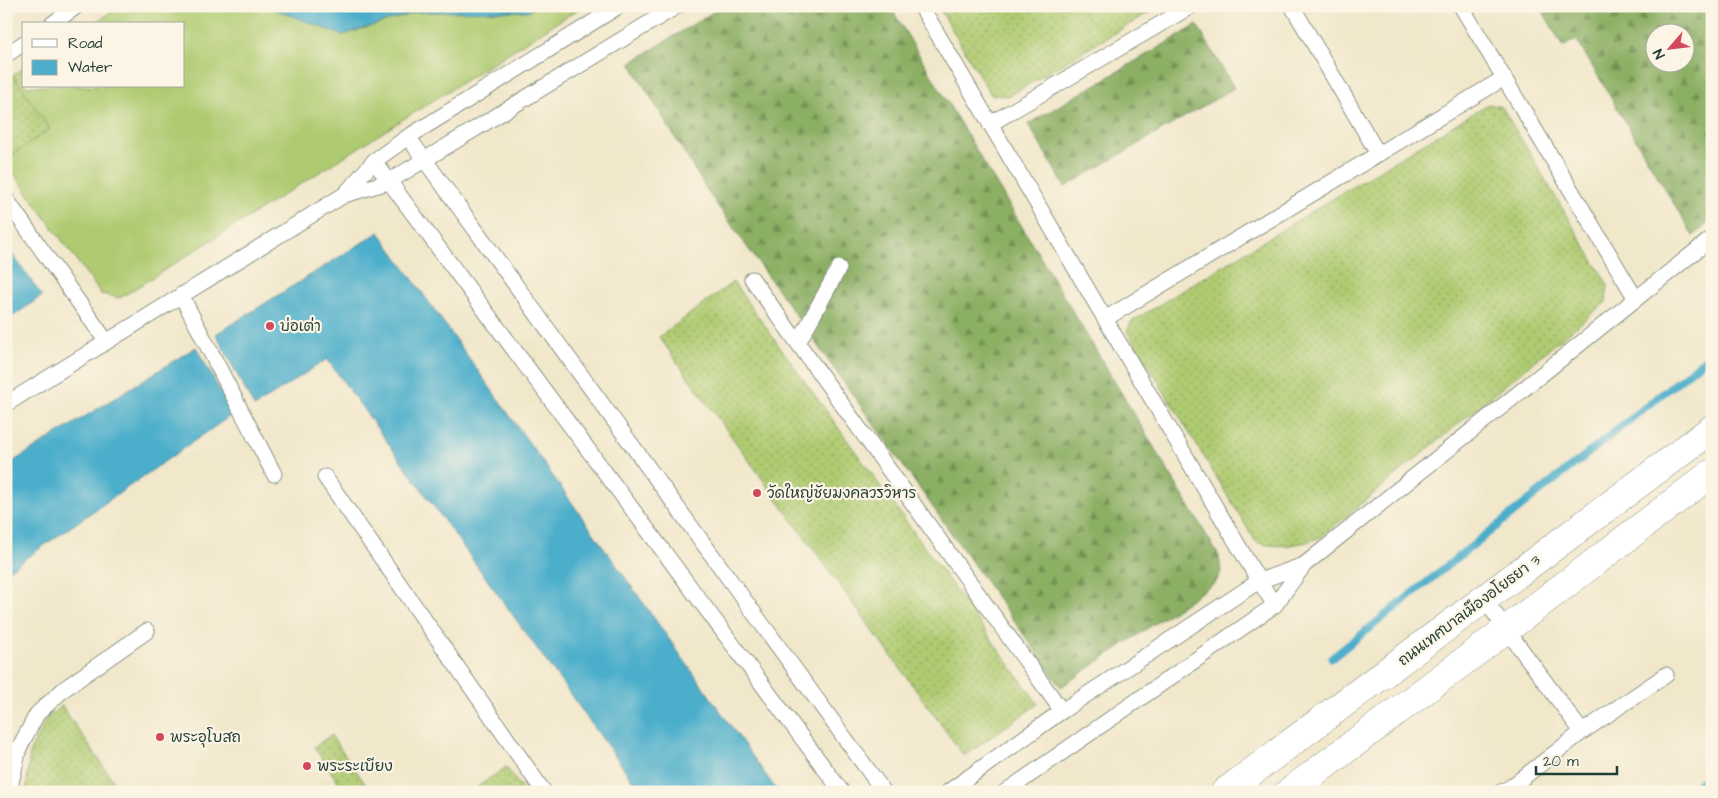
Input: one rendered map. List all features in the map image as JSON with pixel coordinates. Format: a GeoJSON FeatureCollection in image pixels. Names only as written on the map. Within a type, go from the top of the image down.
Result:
{"type":"FeatureCollection","features":[{"type":"Feature","properties":{"kind":"street","name":"ถนนเทศบาลเมืองอโยธยา 3"},"geometry":{"type":"LineString","coordinates":[[1226,792],[1712,429]]}},
{"type":"Feature","properties":{"kind":"street"},"geometry":{"type":"LineString","coordinates":[[1289,792],[1712,473]]}},
{"type":"Feature","properties":{"kind":"lane"},"geometry":{"type":"LineString","coordinates":[[55,22],[78,6]]}},
{"type":"Feature","properties":{"kind":"lane"},"geometry":{"type":"LineString","coordinates":[[344,195],[374,161],[408,137],[619,6]]}},
{"type":"Feature","properties":{"kind":"lane"},"geometry":{"type":"LineString","coordinates":[[6,404],[344,195],[388,182],[676,6]]}},
{"type":"Feature","properties":{"kind":"lane"},"geometry":{"type":"LineString","coordinates":[[921,6],[1259,581],[1275,605]]}},
{"type":"Feature","properties":{"kind":"lane"},"geometry":{"type":"LineString","coordinates":[[990,124],[1191,6]]}},
{"type":"Feature","properties":{"kind":"lane"},"geometry":{"type":"LineString","coordinates":[[1292,6],[1378,154]]}},
{"type":"Feature","properties":{"kind":"lane"},"geometry":{"type":"LineString","coordinates":[[1460,6],[1636,299]]}},
{"type":"Feature","properties":{"kind":"lane"},"geometry":{"type":"LineString","coordinates":[[6,55],[22,44]]}},
{"type":"Feature","properties":{"kind":"lane"},"geometry":{"type":"LineString","coordinates":[[1105,319],[1504,78]]}},
{"type":"Feature","properties":{"kind":"lane"},"geometry":{"type":"LineString","coordinates":[[408,137],[884,792]]}},
{"type":"Feature","properties":{"kind":"lane"},"geometry":{"type":"LineString","coordinates":[[374,161],[842,792]]}},
{"type":"Feature","properties":{"kind":"lane"},"geometry":{"type":"LineString","coordinates":[[6,199],[106,342]]}},
{"type":"Feature","properties":{"kind":"lane"},"geometry":{"type":"LineString","coordinates":[[1005,792],[1275,605],[1304,565],[1712,238]]}},
{"type":"Feature","properties":{"kind":"lane"},"geometry":{"type":"LineString","coordinates":[[798,343],[839,268]]}},
{"type":"Feature","properties":{"kind":"lane"},"geometry":{"type":"LineString","coordinates":[[752,279],[1062,711]]}},
{"type":"Feature","properties":{"kind":"lane"},"geometry":{"type":"LineString","coordinates":[[181,295],[274,474]]}},
{"type":"Feature","properties":{"kind":"lane"},"geometry":{"type":"LineString","coordinates":[[325,477],[544,792]]}},
{"type":"Feature","properties":{"kind":"lane"},"geometry":{"type":"LineString","coordinates":[[948,792],[1062,711],[1259,581],[1304,565]]}},
{"type":"Feature","properties":{"kind":"lane"},"geometry":{"type":"LineString","coordinates":[[1484,599],[1582,732]]}},
{"type":"Feature","properties":{"kind":"lane"},"geometry":{"type":"LineString","coordinates":[[9,792],[19,748],[37,714],[64,689],[147,631]]}},
{"type":"Feature","properties":{"kind":"lane"},"geometry":{"type":"LineString","coordinates":[[1501,792],[1582,732],[1666,675]]}},
{"type":"Feature","properties":{"kind":"green space"},"geometry":{"type":"Polygon","coordinates":[[[121,6],[266,6],[342,35],[417,12],[529,11],[536,6],[583,6],[120,298],[101,294],[6,163],[6,159],[50,129],[13,75],[22,69],[22,88],[185,88],[185,22],[96,22],[121,6]]]}},
{"type":"Feature","properties":{"kind":"green space"},"geometry":{"type":"Polygon","coordinates":[[[723,6],[890,6],[1219,556],[1221,572],[1216,582],[1061,687],[708,192],[630,63],[723,6]]]}},
{"type":"Feature","properties":{"kind":"green space"},"geometry":{"type":"Polygon","coordinates":[[[938,6],[1160,6],[1009,96],[991,95],[938,6]]]}},
{"type":"Feature","properties":{"kind":"green space"},"geometry":{"type":"Polygon","coordinates":[[[1540,6],[1712,6],[1712,220],[1693,236],[1576,39],[1563,47],[1540,6]]]}},
{"type":"Feature","properties":{"kind":"green space"},"geometry":{"type":"Polygon","coordinates":[[[1197,25],[1234,88],[1065,187],[1028,124],[1197,25]]]}},
{"type":"Feature","properties":{"kind":"green space"},"geometry":{"type":"Polygon","coordinates":[[[13,75],[50,129],[6,159],[6,79],[13,75]]]}},
{"type":"Feature","properties":{"kind":"green space"},"geometry":{"type":"Polygon","coordinates":[[[1488,104],[1502,107],[1608,285],[1606,302],[1321,537],[1280,546],[1256,542],[1127,331],[1131,322],[1488,104]]]}},
{"type":"Feature","properties":{"kind":"green space"},"geometry":{"type":"Polygon","coordinates":[[[733,282],[1038,704],[964,756],[659,337],[733,282]]]}},
{"type":"Feature","properties":{"kind":"green space"},"geometry":{"type":"Polygon","coordinates":[[[62,706],[121,792],[26,792],[30,751],[47,718],[62,706]]]}},
{"type":"Feature","properties":{"kind":"green space"},"geometry":{"type":"Polygon","coordinates":[[[331,735],[371,792],[345,792],[314,747],[331,735]]]}},
{"type":"Feature","properties":{"kind":"green space"},"geometry":{"type":"Polygon","coordinates":[[[506,767],[524,792],[470,792],[506,767]]]}},
{"type":"Feature","properties":{"kind":"water"},"geometry":{"type":"Polygon","coordinates":[[[266,6],[536,6],[529,11],[417,12],[342,35],[266,6]]]}},
{"type":"Feature","properties":{"kind":"water"},"geometry":{"type":"Polygon","coordinates":[[[379,232],[778,792],[641,792],[327,359],[254,407],[216,334],[379,232]]]}},
{"type":"Feature","properties":{"kind":"water"},"geometry":{"type":"Polygon","coordinates":[[[6,245],[42,296],[6,321],[6,245]]]}},
{"type":"Feature","properties":{"kind":"water"},"geometry":{"type":"Polygon","coordinates":[[[196,347],[233,414],[6,572],[6,466],[196,347]]]}},
{"type":"Feature","properties":{"kind":"waterway"},"geometry":{"type":"LineString","coordinates":[[1332,658],[1712,354]]}},
{"type":"Feature","properties":{"kind":"waterway"},"geometry":{"type":"LineString","coordinates":[[1705,792],[1712,787]]}},
{"type":"Feature","properties":{"kind":"place","name":"บ่อเต่า"},"geometry":{"type":"Point","coordinates":[270,326]}},
{"type":"Feature","properties":{"kind":"place","name":"วัดใหญ่ชัยมงคลวรวิหาร"},"geometry":{"type":"Point","coordinates":[757,493]}},
{"type":"Feature","properties":{"kind":"place","name":"พระอุโบสถ"},"geometry":{"type":"Point","coordinates":[160,737]}},
{"type":"Feature","properties":{"kind":"place","name":"พระระเบียง"},"geometry":{"type":"Point","coordinates":[307,766]}}]}
